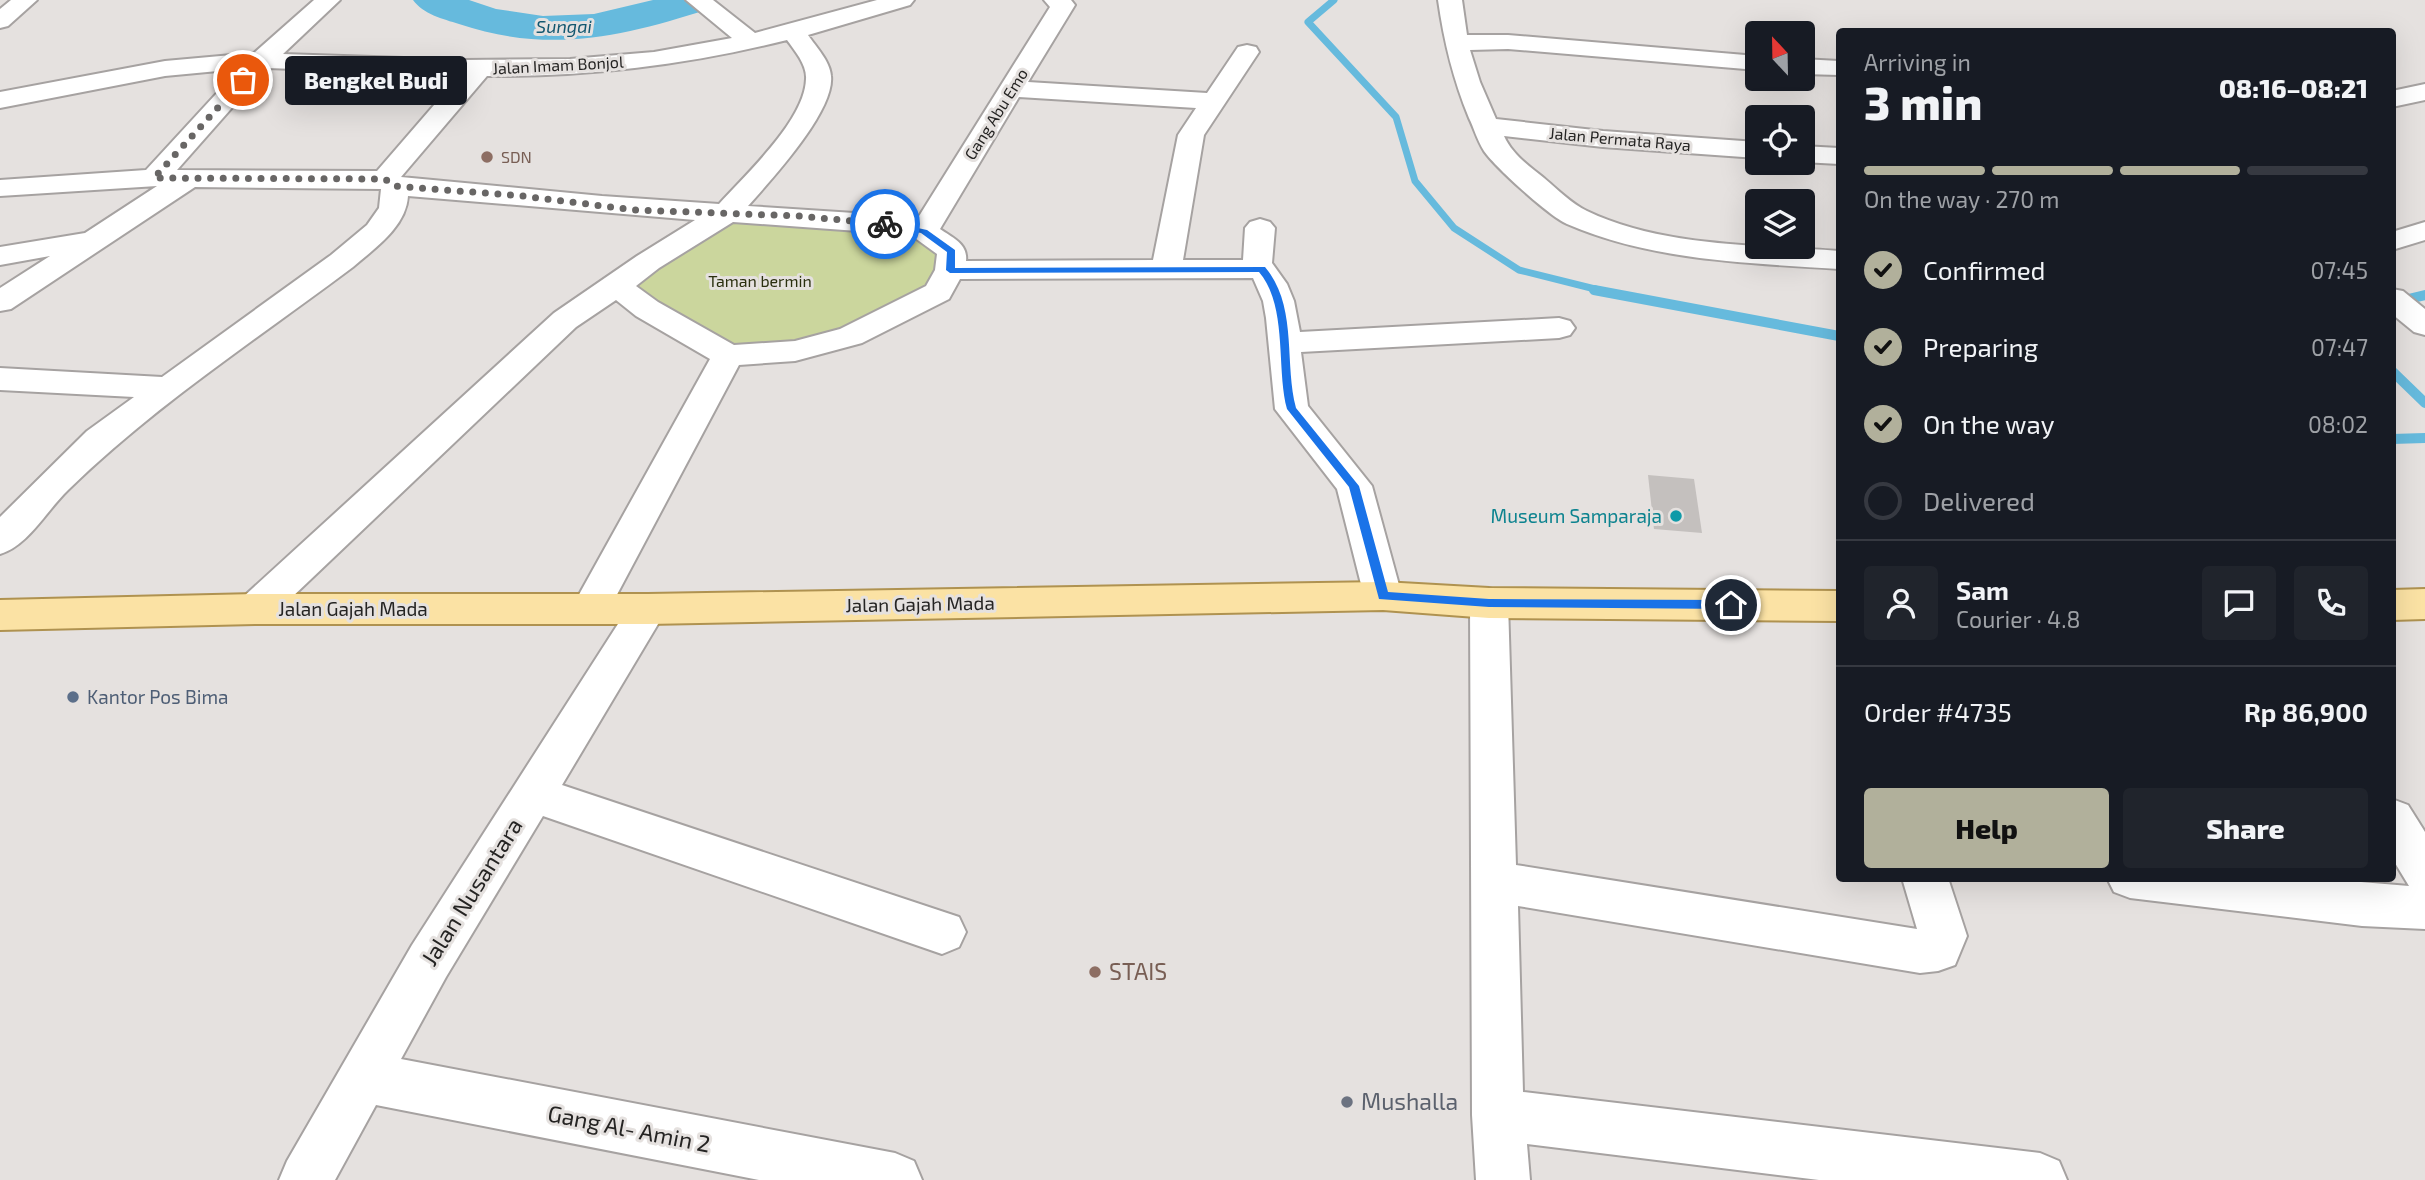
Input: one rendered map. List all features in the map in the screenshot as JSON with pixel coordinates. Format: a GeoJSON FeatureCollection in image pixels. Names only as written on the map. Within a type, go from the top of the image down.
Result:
{"type":"FeatureCollection","features":[{"type":"Feature","properties":{"kind":"main road","name":"Jalan Gajah Mada"},"geometry":{"type":"LineString","coordinates":[[0,615],[255,609],[590,610],[1383,596],[1489,603],[1836,606]]}},
{"type":"Feature","properties":{"kind":"main road"},"geometry":{"type":"LineString","coordinates":[[2396,605],[2425,604]]}},
{"type":"Feature","properties":{"kind":"street"},"geometry":{"type":"LineString","coordinates":[[0,21],[25,0]]}},
{"type":"Feature","properties":{"kind":"street"},"geometry":{"type":"LineString","coordinates":[[154,178],[261,61],[328,0]]}},
{"type":"Feature","properties":{"kind":"street","name":"Jalan Imam Bonjol"},"geometry":{"type":"LineString","coordinates":[[0,100],[163,69],[261,61],[479,69],[572,67],[649,60],[794,32],[902,0]]}},
{"type":"Feature","properties":{"kind":"street","name":"Gang Abu Emo"},"geometry":{"type":"LineString","coordinates":[[924,231],[1063,5],[1056,0]]}},
{"type":"Feature","properties":{"kind":"street"},"geometry":{"type":"LineString","coordinates":[[1450,0],[1456,43],[1467,82],[1495,147],[1515,169],[1575,217],[1638,238],[1708,250],[1836,260]]}},
{"type":"Feature","properties":{"kind":"street"},"geometry":{"type":"LineString","coordinates":[[702,3],[750,41]]}},
{"type":"Feature","properties":{"kind":"street"},"geometry":{"type":"LineString","coordinates":[[255,609],[565,320],[648,262],[727,213],[795,132],[814,97],[819,80],[817,71],[794,32]]}},
{"type":"Feature","properties":{"kind":"street"},"geometry":{"type":"LineString","coordinates":[[1456,43],[1517,43],[1745,62]]}},
{"type":"Feature","properties":{"kind":"street"},"geometry":{"type":"LineString","coordinates":[[1167,268],[1191,135],[1247,52]]}},
{"type":"Feature","properties":{"kind":"street"},"geometry":{"type":"LineString","coordinates":[[1815,67],[1836,68]]}},
{"type":"Feature","properties":{"kind":"street"},"geometry":{"type":"LineString","coordinates":[[0,541],[71,464],[99,439],[342,261],[377,231],[393,208],[390,182],[479,69]]}},
{"type":"Feature","properties":{"kind":"street"},"geometry":{"type":"LineString","coordinates":[[1011,89],[1214,101]]}},
{"type":"Feature","properties":{"kind":"street"},"geometry":{"type":"LineString","coordinates":[[2396,98],[2425,92]]}},
{"type":"Feature","properties":{"kind":"street","name":"Jalan Permata Raya"},"geometry":{"type":"LineString","coordinates":[[1484,126],[1603,139],[1745,149]]}},
{"type":"Feature","properties":{"kind":"street"},"geometry":{"type":"LineString","coordinates":[[1815,155],[1836,156]]}},
{"type":"Feature","properties":{"kind":"street"},"geometry":{"type":"LineString","coordinates":[[0,188],[154,178],[390,182],[635,210],[860,221],[924,231],[952,251],[950,270],[938,292],[851,336],[795,351],[728,356],[646,309],[617,286]]}},
{"type":"Feature","properties":{"kind":"street"},"geometry":{"type":"LineString","coordinates":[[0,302],[189,178]]}},
{"type":"Feature","properties":{"kind":"street"},"geometry":{"type":"LineString","coordinates":[[1257,268],[1260,228]]}},
{"type":"Feature","properties":{"kind":"street"},"geometry":{"type":"LineString","coordinates":[[2396,240],[2425,231]]}},
{"type":"Feature","properties":{"kind":"street"},"geometry":{"type":"LineString","coordinates":[[0,256],[96,238]]}},
{"type":"Feature","properties":{"kind":"street"},"geometry":{"type":"LineString","coordinates":[[950,270],[1257,268],[1269,278],[1278,303],[1286,343],[1288,394],[1292,409],[1354,486],[1383,596]]}},
{"type":"Feature","properties":{"kind":"street"},"geometry":{"type":"LineString","coordinates":[[1286,343],[1559,328]]}},
{"type":"Feature","properties":{"kind":"street"},"geometry":{"type":"LineString","coordinates":[[590,610],[728,356]]}},
{"type":"Feature","properties":{"kind":"street"},"geometry":{"type":"LineString","coordinates":[[0,379],[168,388]]}},
{"type":"Feature","properties":{"kind":"street"},"geometry":{"type":"LineString","coordinates":[[1489,603],[1498,1115],[1503,1180]]}},
{"type":"Feature","properties":{"kind":"street","name":"Jalan Nusantara"},"geometry":{"type":"LineString","coordinates":[[306,1180],[429,961],[648,609]]}},
{"type":"Feature","properties":{"kind":"street"},"geometry":{"type":"LineString","coordinates":[[534,794],[942,932]]}},
{"type":"Feature","properties":{"kind":"street"},"geometry":{"type":"LineString","coordinates":[[2396,825],[2425,872]]}},
{"type":"Feature","properties":{"kind":"street"},"geometry":{"type":"LineString","coordinates":[[1496,882],[1920,951],[1938,949],[1943,936],[1927,882]]}},
{"type":"Feature","properties":{"kind":"street"},"geometry":{"type":"LineString","coordinates":[[2164,882],[2362,905],[2425,908]]}},
{"type":"Feature","properties":{"kind":"street","name":"Gang Al- Amin 2"},"geometry":{"type":"LineString","coordinates":[[363,1077],[895,1180]]}},
{"type":"Feature","properties":{"kind":"street"},"geometry":{"type":"LineString","coordinates":[[1498,1115],[2040,1180]]}},
{"type":"Feature","properties":{"kind":"green space","name":"Taman bermin"},"geometry":{"type":"Polygon","coordinates":[[[736,217],[831,222],[930,241],[941,254],[939,272],[926,291],[822,338],[747,348],[721,340],[689,324],[630,285],[736,217]]]}},
{"type":"Feature","properties":{"kind":"building","name":"Museum Samparaja"},"geometry":{"type":"Polygon","coordinates":[[[1648,475],[1694,479],[1702,533],[1654,529],[1648,475]]]}},
{"type":"Feature","properties":{"kind":"waterway","name":"Sungai"},"geometry":{"type":"LineString","coordinates":[[433,0],[489,20],[543,29],[569,29],[618,22],[695,0]]}},
{"type":"Feature","properties":{"kind":"waterway"},"geometry":{"type":"LineString","coordinates":[[1334,0],[1308,22],[1396,117],[1415,181],[1454,228],[1519,270],[1603,291]]}},
{"type":"Feature","properties":{"kind":"waterway"},"geometry":{"type":"LineString","coordinates":[[1594,290],[1836,335]]}},
{"type":"Feature","properties":{"kind":"waterway"},"geometry":{"type":"LineString","coordinates":[[2400,301],[2425,295]]}},
{"type":"Feature","properties":{"kind":"waterway"},"geometry":{"type":"LineString","coordinates":[[2396,375],[2425,403]]}},
{"type":"Feature","properties":{"kind":"waterway"},"geometry":{"type":"LineString","coordinates":[[2396,439],[2425,438]]}},
{"type":"Feature","properties":{"kind":"way so far"},"geometry":{"type":"LineString","coordinates":[[243,80],[154,178],[385,179],[395,186],[522,196],[635,210],[798,216],[885,224]]}},
{"type":"Feature","properties":{"kind":"place","name":"Bengkel Budi"},"geometry":{"type":"Point","coordinates":[243,80]}},
{"type":"Feature","properties":{"kind":"place","name":"SDN"},"geometry":{"type":"Point","coordinates":[487,157]}},
{"type":"Feature","properties":{"kind":"place","name":"Museum Samparaja"},"geometry":{"type":"Point","coordinates":[1676,516]}},
{"type":"Feature","properties":{"kind":"place","name":"Kantor Pos Bima"},"geometry":{"type":"Point","coordinates":[73,697]}},
{"type":"Feature","properties":{"kind":"place","name":"STAIS"},"geometry":{"type":"Point","coordinates":[1095,972]}},
{"type":"Feature","properties":{"kind":"place","name":"Mushalla"},"geometry":{"type":"Point","coordinates":[1347,1102]}},
{"type":"Feature","properties":{"kind":"route"},"geometry":{"type":"LineString","coordinates":[[885,224],[924,231],[952,251],[950,270],[1262,269],[1269,278],[1278,303],[1286,343],[1288,394],[1292,409],[1354,486],[1383,596],[1489,603],[1731,605]]}}]}
